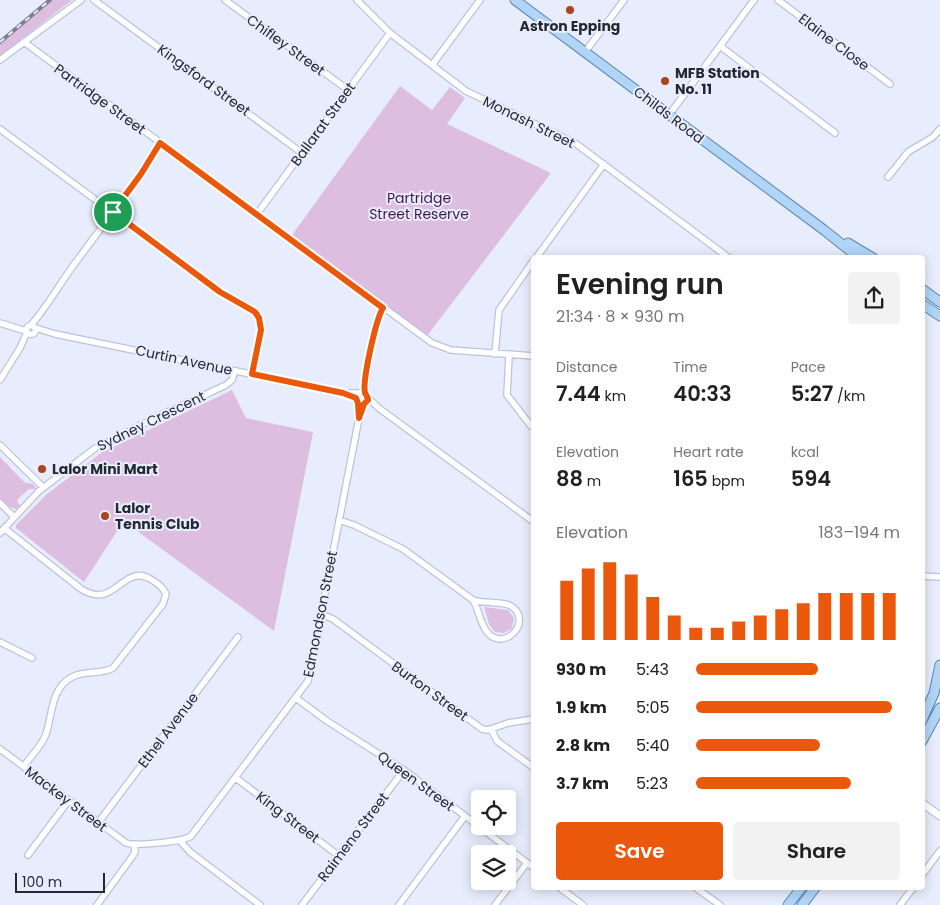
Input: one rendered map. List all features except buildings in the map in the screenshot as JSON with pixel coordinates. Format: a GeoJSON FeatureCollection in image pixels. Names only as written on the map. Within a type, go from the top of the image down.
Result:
{"type":"FeatureCollection","features":[{"type":"Feature","properties":{"kind":"main road","name":"Childs Road"},"geometry":{"type":"LineString","coordinates":[[515,0],[855,255]]}},
{"type":"Feature","properties":{"kind":"main road","name":"Childs Road"},"geometry":{"type":"LineString","coordinates":[[824,230],[867,255]]}},
{"type":"Feature","properties":{"kind":"main road"},"geometry":{"type":"LineString","coordinates":[[925,291],[940,302]]}},
{"type":"Feature","properties":{"kind":"main road"},"geometry":{"type":"LineString","coordinates":[[925,306],[940,316]]}},
{"type":"Feature","properties":{"kind":"main road"},"geometry":{"type":"LineString","coordinates":[[925,713],[934,693],[940,665]]}},
{"type":"Feature","properties":{"kind":"main road"},"geometry":{"type":"LineString","coordinates":[[925,736],[940,708]]}},
{"type":"Feature","properties":{"kind":"main road"},"geometry":{"type":"LineString","coordinates":[[788,905],[799,890]]}},
{"type":"Feature","properties":{"kind":"main road"},"geometry":{"type":"LineString","coordinates":[[802,905],[813,890]]}},
{"type":"Feature","properties":{"kind":"street"},"geometry":{"type":"LineString","coordinates":[[56,19],[74,0]]}},
{"type":"Feature","properties":{"kind":"street"},"geometry":{"type":"LineString","coordinates":[[0,60],[81,0]]}},
{"type":"Feature","properties":{"kind":"street","name":"Kingsford Street"},"geometry":{"type":"LineString","coordinates":[[94,0],[302,153]]}},
{"type":"Feature","properties":{"kind":"street","name":"Kingsford Street"},"geometry":{"type":"LineString","coordinates":[[99,0],[105,7]]}},
{"type":"Feature","properties":{"kind":"street","name":"Chifley Street"},"geometry":{"type":"LineString","coordinates":[[225,0],[348,90]]}},
{"type":"Feature","properties":{"kind":"street","name":"Monash Street"},"geometry":{"type":"LineString","coordinates":[[357,0],[390,33],[470,93],[566,138],[604,164],[725,255]]}},
{"type":"Feature","properties":{"kind":"street"},"geometry":{"type":"LineString","coordinates":[[432,65],[480,0]]}},
{"type":"Feature","properties":{"kind":"street"},"geometry":{"type":"LineString","coordinates":[[585,52],[624,0]]}},
{"type":"Feature","properties":{"kind":"street"},"geometry":{"type":"LineString","coordinates":[[669,115],[754,0]]}},
{"type":"Feature","properties":{"kind":"street","name":"Elaine Close"},"geometry":{"type":"LineString","coordinates":[[778,0],[890,84]]}},
{"type":"Feature","properties":{"kind":"street","name":"Ballarat Street"},"geometry":{"type":"LineString","coordinates":[[256,214],[390,33]]}},
{"type":"Feature","properties":{"kind":"street","name":"Partridge Street"},"geometry":{"type":"LineString","coordinates":[[24,42],[438,347],[451,350],[531,356]]}},
{"type":"Feature","properties":{"kind":"street"},"geometry":{"type":"LineString","coordinates":[[720,46],[835,133]]}},
{"type":"Feature","properties":{"kind":"street"},"geometry":{"type":"LineString","coordinates":[[0,129],[220,292],[255,312],[259,318],[261,330],[252,374]]}},
{"type":"Feature","properties":{"kind":"street"},"geometry":{"type":"LineString","coordinates":[[888,176],[908,152],[927,141],[940,129]]}},
{"type":"Feature","properties":{"kind":"street"},"geometry":{"type":"LineString","coordinates":[[0,380],[63,280],[141,174],[160,143]]}},
{"type":"Feature","properties":{"kind":"street"},"geometry":{"type":"LineString","coordinates":[[538,255],[604,164]]}},
{"type":"Feature","properties":{"kind":"street"},"geometry":{"type":"LineString","coordinates":[[495,354],[499,310],[531,265]]}},
{"type":"Feature","properties":{"kind":"street","name":"Edmondson Street"},"geometry":{"type":"LineString","coordinates":[[180,841],[191,836],[308,681],[377,321],[383,308]]}},
{"type":"Feature","properties":{"kind":"street","name":"Curtin Avenue"},"geometry":{"type":"LineString","coordinates":[[0,323],[362,398],[380,409],[531,520]]}},
{"type":"Feature","properties":{"kind":"street"},"geometry":{"type":"LineString","coordinates":[[509,355],[507,395],[531,426]]}},
{"type":"Feature","properties":{"kind":"street","name":"Sydney Crescent"},"geometry":{"type":"LineString","coordinates":[[2,531],[43,487],[94,449],[226,385],[232,380],[235,371]]}},
{"type":"Feature","properties":{"kind":"street"},"geometry":{"type":"LineString","coordinates":[[0,445],[43,487]]}},
{"type":"Feature","properties":{"kind":"street"},"geometry":{"type":"LineString","coordinates":[[0,503],[14,517]]}},
{"type":"Feature","properties":{"kind":"street"},"geometry":{"type":"LineString","coordinates":[[339,520],[354,525],[403,549],[473,600],[484,603],[507,604],[512,607],[519,616],[516,632],[509,638],[504,639],[489,634],[473,600]]}},
{"type":"Feature","properties":{"kind":"street"},"geometry":{"type":"LineString","coordinates":[[2,531],[90,594],[110,593],[129,578],[138,575],[147,577],[161,587],[166,597],[163,604],[113,668],[103,672],[78,674],[66,681],[52,702],[45,735],[24,766]]}},
{"type":"Feature","properties":{"kind":"street"},"geometry":{"type":"LineString","coordinates":[[925,576],[940,577]]}},
{"type":"Feature","properties":{"kind":"street","name":"Burton Street"},"geometry":{"type":"LineString","coordinates":[[321,614],[333,619],[482,729],[491,729],[497,740],[531,766]]}},
{"type":"Feature","properties":{"kind":"street","name":"Ethel Avenue"},"geometry":{"type":"LineString","coordinates":[[98,823],[238,637]]}},
{"type":"Feature","properties":{"kind":"street"},"geometry":{"type":"LineString","coordinates":[[0,642],[32,658]]}},
{"type":"Feature","properties":{"kind":"street","name":"Queen Street"},"geometry":{"type":"LineString","coordinates":[[296,698],[327,721],[404,770],[531,866]]}},
{"type":"Feature","properties":{"kind":"street"},"geometry":{"type":"LineString","coordinates":[[491,729],[508,723],[531,719]]}},
{"type":"Feature","properties":{"kind":"street","name":"Mackey Street"},"geometry":{"type":"LineString","coordinates":[[0,748],[123,842],[134,844]]}},
{"type":"Feature","properties":{"kind":"street","name":"Raimeno Street"},"geometry":{"type":"LineString","coordinates":[[302,905],[404,770]]}},
{"type":"Feature","properties":{"kind":"street","name":"King Street"},"geometry":{"type":"LineString","coordinates":[[236,778],[339,856]]}},
{"type":"Feature","properties":{"kind":"street"},"geometry":{"type":"LineString","coordinates":[[28,855],[68,800]]}},
{"type":"Feature","properties":{"kind":"street"},"geometry":{"type":"LineString","coordinates":[[925,805],[940,816]]}},
{"type":"Feature","properties":{"kind":"street"},"geometry":{"type":"LineString","coordinates":[[399,905],[466,816]]}},
{"type":"Feature","properties":{"kind":"street"},"geometry":{"type":"LineString","coordinates":[[97,905],[132,858],[135,852],[134,844],[180,841],[190,852],[260,905]]}},
{"type":"Feature","properties":{"kind":"street"},"geometry":{"type":"LineString","coordinates":[[925,871],[940,851]]}},
{"type":"Feature","properties":{"kind":"street"},"geometry":{"type":"LineString","coordinates":[[495,905],[527,863]]}},
{"type":"Feature","properties":{"kind":"street"},"geometry":{"type":"LineString","coordinates":[[563,890],[583,905]]}},
{"type":"Feature","properties":{"kind":"street"},"geometry":{"type":"LineString","coordinates":[[699,890],[720,905]]}},
{"type":"Feature","properties":{"kind":"street"},"geometry":{"type":"LineString","coordinates":[[900,905],[911,890]]}},
{"type":"Feature","properties":{"kind":"green space"},"geometry":{"type":"Polygon","coordinates":[[[52,0],[72,0],[0,56],[0,44],[52,0]]]}},
{"type":"Feature","properties":{"kind":"green space","name":"Partridge Street Reserve"},"geometry":{"type":"Polygon","coordinates":[[[400,86],[432,110],[450,87],[465,98],[447,124],[551,173],[427,336],[292,235],[400,86]]]}},
{"type":"Feature","properties":{"kind":"green space"},"geometry":{"type":"Polygon","coordinates":[[[232,390],[246,418],[313,432],[274,631],[122,520],[123,522],[84,582],[16,528],[16,525],[47,494],[101,453],[232,390]]]}},
{"type":"Feature","properties":{"kind":"green space"},"geometry":{"type":"Polygon","coordinates":[[[0,457],[24,482],[33,484],[36,489],[29,489],[17,500],[20,506],[16,509],[7,506],[0,499],[0,457]]]}},
{"type":"Feature","properties":{"kind":"green space"},"geometry":{"type":"Polygon","coordinates":[[[484,607],[508,610],[514,618],[512,628],[504,633],[495,632],[489,624],[484,607]]]}},
{"type":"Feature","properties":{"kind":"railway"},"geometry":{"type":"LineString","coordinates":[[0,42],[50,0]]}},
{"type":"Feature","properties":{"kind":"place","name":"Astron Epping"},"geometry":{"type":"Point","coordinates":[570,10]}},
{"type":"Feature","properties":{"kind":"place","name":"MFB Station No. 11"},"geometry":{"type":"Point","coordinates":[665,81]}},
{"type":"Feature","properties":{"kind":"place","name":"Lalor Mini Mart"},"geometry":{"type":"Point","coordinates":[42,469]}},
{"type":"Feature","properties":{"kind":"place","name":"Lalor Tennis Club"},"geometry":{"type":"Point","coordinates":[105,516]}},
{"type":"Feature","properties":{"kind":"route"},"geometry":{"type":"LineString","coordinates":[[160,143],[383,308],[377,321],[366,378],[365,393],[368,400],[364,404],[359,418],[356,398],[343,393],[252,374],[261,330],[259,318],[255,312],[220,292],[113,212],[141,174],[160,143]]}}]}
